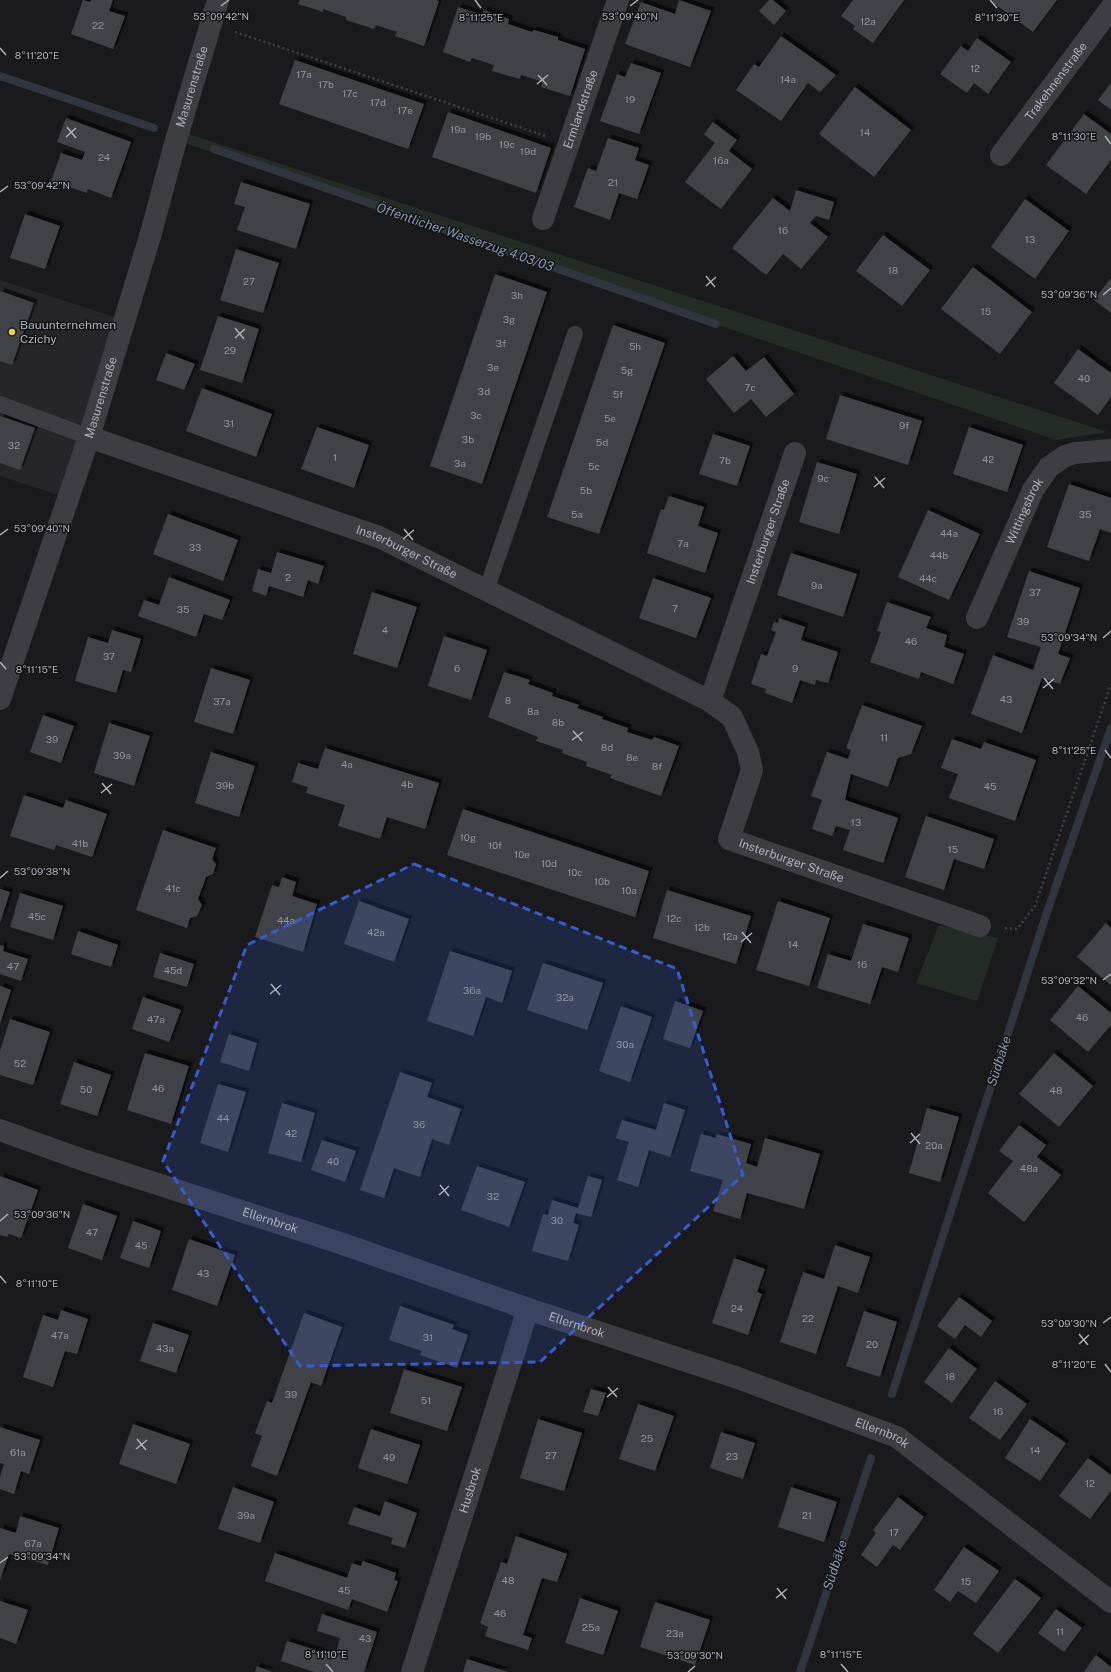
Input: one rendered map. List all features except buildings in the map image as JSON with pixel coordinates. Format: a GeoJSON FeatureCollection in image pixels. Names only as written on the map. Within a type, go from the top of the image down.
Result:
{"type":"FeatureCollection","features":[{"type":"Feature","properties":{"kind":"street","name":"Masurenstraße"},"geometry":{"type":"LineString","coordinates":[[0,699],[5,668],[89,437],[152,233],[176,140],[218,0]]}},
{"type":"Feature","properties":{"kind":"street","name":"Ermlandstraße"},"geometry":{"type":"LineString","coordinates":[[543,219],[618,0]]}},
{"type":"Feature","properties":{"kind":"street","name":"Trakehnenstraße"},"geometry":{"type":"LineString","coordinates":[[1001,155],[1111,8]]}},
{"type":"Feature","properties":{"kind":"street","name":"Insterburger Straße"},"geometry":{"type":"LineString","coordinates":[[89,437],[379,537],[710,701],[732,717],[748,752],[752,770],[729,839],[980,926]]}},
{"type":"Feature","properties":{"kind":"street","name":"Wittingsbrok"},"geometry":{"type":"LineString","coordinates":[[977,618],[1034,490],[1049,467],[1065,456],[1075,453],[1111,450]]}},
{"type":"Feature","properties":{"kind":"street","name":"Insterburger Straße"},"geometry":{"type":"LineString","coordinates":[[710,701],[795,453]]}},
{"type":"Feature","properties":{"kind":"street","name":"Ellernbrok"},"geometry":{"type":"LineString","coordinates":[[0,1130],[83,1160],[340,1243],[528,1309],[738,1378],[897,1437],[1111,1602]]}},
{"type":"Feature","properties":{"kind":"street","name":"Husbrok"},"geometry":{"type":"LineString","coordinates":[[412,1672],[528,1309]]}},
{"type":"Feature","properties":{"kind":"lane"},"geometry":{"type":"LineString","coordinates":[[486,591],[574,334]]}},
{"type":"Feature","properties":{"kind":"lane"},"geometry":{"type":"LineString","coordinates":[[0,404],[89,437]]}},
{"type":"Feature","properties":{"kind":"path"},"geometry":{"type":"LineString","coordinates":[[211,24],[569,144]]}},
{"type":"Feature","properties":{"kind":"path"},"geometry":{"type":"LineString","coordinates":[[980,926],[1017,929],[1035,906],[1111,684]]}},
{"type":"Feature","properties":{"kind":"highlighted area"},"geometry":{"type":"Polygon","coordinates":[[[414,864],[677,969],[743,1175],[540,1362],[300,1366],[163,1161],[247,945],[414,864]]]}},
{"type":"Feature","properties":{"kind":"shaded area"},"geometry":{"type":"Polygon","coordinates":[[[179,131],[1107,432],[1056,440],[176,140],[179,131]]]}},
{"type":"Feature","properties":{"kind":"shaded area"},"geometry":{"type":"Polygon","coordinates":[[[0,280],[129,322],[68,498],[0,476],[0,280]]]}},
{"type":"Feature","properties":{"kind":"shaded area"},"geometry":{"type":"Polygon","coordinates":[[[939,925],[998,938],[977,1001],[916,983],[939,925]]]}},
{"type":"Feature","properties":{"kind":"waterway","name":"Öffentlicher Wasserzug 4.03/03"},"geometry":{"type":"LineString","coordinates":[[0,76],[154,128]]}},
{"type":"Feature","properties":{"kind":"waterway","name":"Öffentlicher Wasserzug 4.03/03"},"geometry":{"type":"LineString","coordinates":[[214,149],[716,324]]}},
{"type":"Feature","properties":{"kind":"waterway","name":"Südbäke"},"geometry":{"type":"LineString","coordinates":[[892,1394],[1046,915],[1111,728]]}},
{"type":"Feature","properties":{"kind":"waterway","name":"Südbäke"},"geometry":{"type":"LineString","coordinates":[[800,1672],[871,1458]]}},
{"type":"Feature","properties":{"kind":"place","name":"Bauunternehmen Czichy"},"geometry":{"type":"Point","coordinates":[12,332]}}]}
